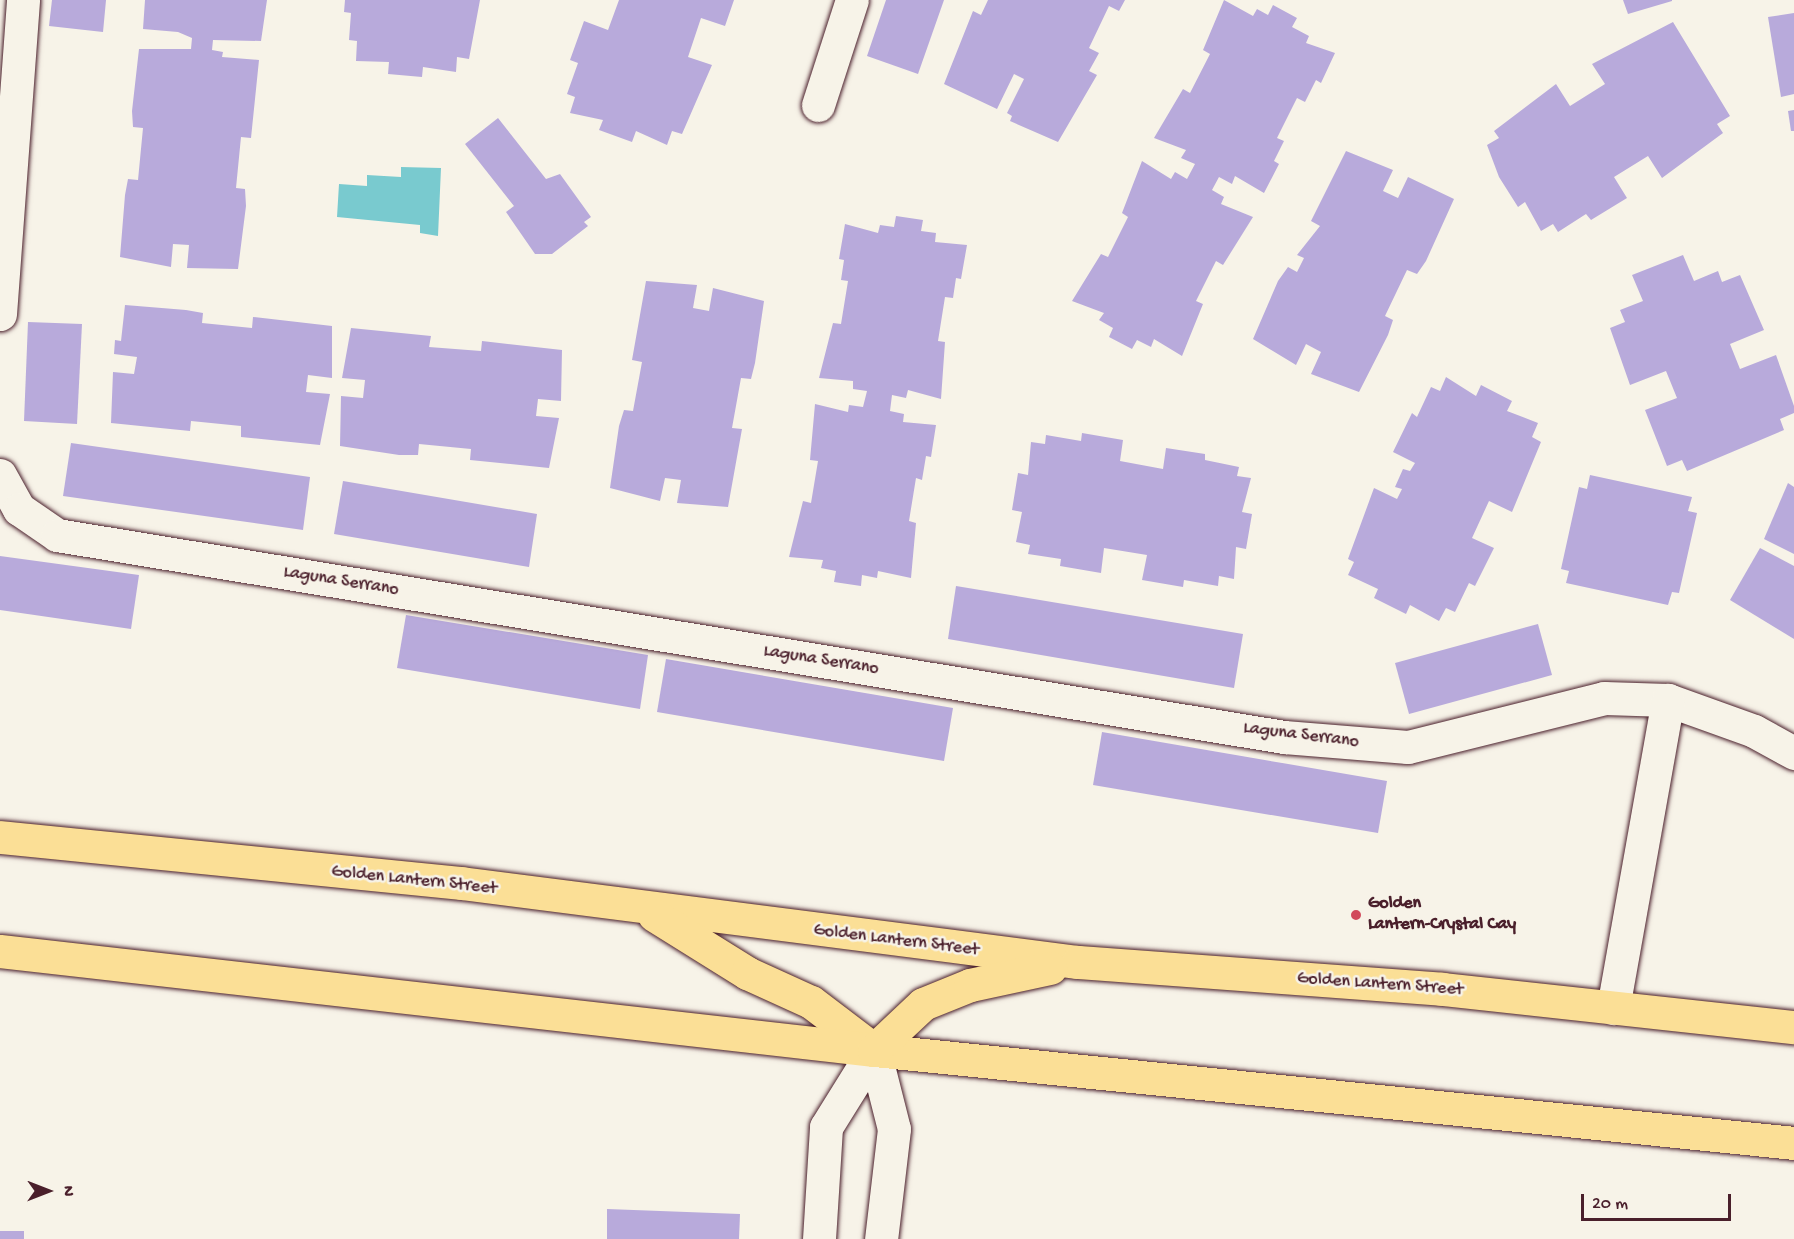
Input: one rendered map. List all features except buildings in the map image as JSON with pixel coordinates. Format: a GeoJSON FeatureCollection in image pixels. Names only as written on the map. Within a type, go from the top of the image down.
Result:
{"type":"FeatureCollection","features":[{"type":"Feature","properties":{"kind":"main road","name":"Golden Lantern Street"},"geometry":{"type":"LineString","coordinates":[[0,837],[461,883],[646,910],[1078,963],[1442,989],[1794,1027]]}},
{"type":"Feature","properties":{"kind":"main road"},"geometry":{"type":"LineString","coordinates":[[646,910],[747,973],[811,1002],[874,1050]]}},
{"type":"Feature","properties":{"kind":"main road"},"geometry":{"type":"LineString","coordinates":[[0,951],[874,1050],[1794,1143]]}},
{"type":"Feature","properties":{"kind":"main road"},"geometry":{"type":"LineString","coordinates":[[874,1050],[923,1004],[970,985],[1078,963]]}},
{"type":"Feature","properties":{"kind":"street"},"geometry":{"type":"LineString","coordinates":[[0,314],[23,0]]}},
{"type":"Feature","properties":{"kind":"street"},"geometry":{"type":"LineString","coordinates":[[818,105],[852,0]]}},
{"type":"Feature","properties":{"kind":"street","name":"Laguna Serrano"},"geometry":{"type":"LineString","coordinates":[[0,475],[19,509],[57,535],[1284,737],[1408,747],[1604,698],[1668,700],[1755,731],[1794,753]]}},
{"type":"Feature","properties":{"kind":"street"},"geometry":{"type":"LineString","coordinates":[[1613,1008],[1668,700]]}},
{"type":"Feature","properties":{"kind":"street"},"geometry":{"type":"LineString","coordinates":[[819,1239],[826,1127],[874,1050]]}},
{"type":"Feature","properties":{"kind":"street"},"geometry":{"type":"LineString","coordinates":[[874,1050],[894,1129],[881,1239]]}},
{"type":"Feature","properties":{"kind":"water"},"geometry":{"type":"Polygon","coordinates":[[[401,167],[441,168],[438,236],[420,233],[420,225],[337,217],[339,184],[367,186],[367,175],[401,177],[401,167]]]}},
{"type":"Feature","properties":{"kind":"place","name":"Golden Lantern-Crystal Cay"},"geometry":{"type":"Point","coordinates":[1356,915]}}]}
